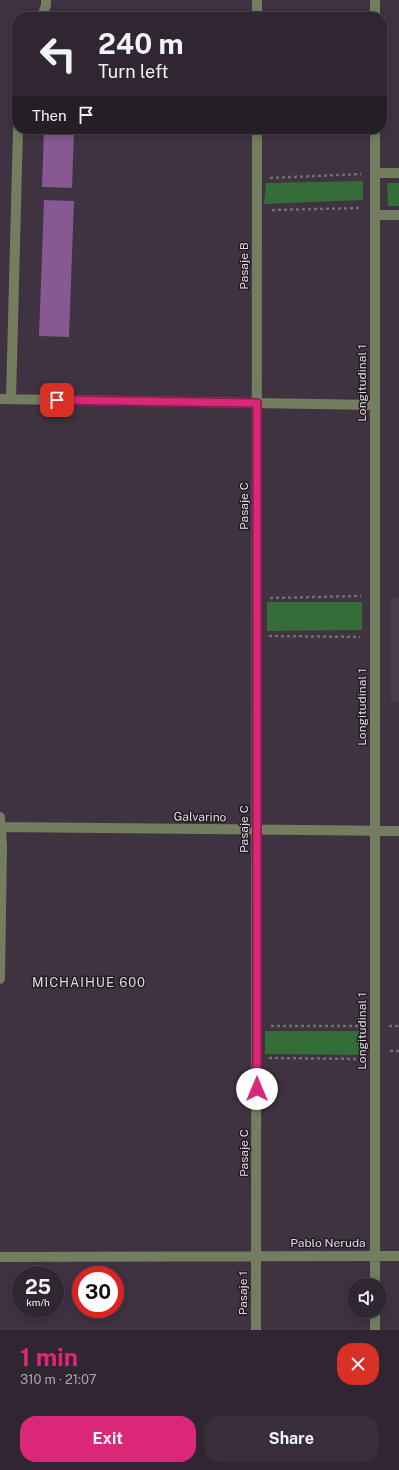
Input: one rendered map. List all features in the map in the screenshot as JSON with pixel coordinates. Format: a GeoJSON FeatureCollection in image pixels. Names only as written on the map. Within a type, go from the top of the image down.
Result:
{"type":"FeatureCollection","features":[{"type":"Feature","properties":{"kind":"street"},"geometry":{"type":"LineString","coordinates":[[44,12],[46,0]]}},
{"type":"Feature","properties":{"kind":"street"},"geometry":{"type":"LineString","coordinates":[[257,0],[257,12]]}},
{"type":"Feature","properties":{"kind":"street"},"geometry":{"type":"LineString","coordinates":[[375,0],[375,12]]}},
{"type":"Feature","properties":{"kind":"street"},"geometry":{"type":"LineString","coordinates":[[11,399],[18,134]]}},
{"type":"Feature","properties":{"kind":"street","name":"Pasaje B"},"geometry":{"type":"LineString","coordinates":[[257,134],[257,403]]}},
{"type":"Feature","properties":{"kind":"street","name":"Longitudinal 1"},"geometry":{"type":"LineString","coordinates":[[375,134],[375,1278]]}},
{"type":"Feature","properties":{"kind":"street"},"geometry":{"type":"LineString","coordinates":[[375,173],[399,173]]}},
{"type":"Feature","properties":{"kind":"street"},"geometry":{"type":"LineString","coordinates":[[375,211],[399,215]]}},
{"type":"Feature","properties":{"kind":"street"},"geometry":{"type":"LineString","coordinates":[[0,399],[375,405]]}},
{"type":"Feature","properties":{"kind":"street","name":"Pasaje C"},"geometry":{"type":"LineString","coordinates":[[256,1256],[257,403]]}},
{"type":"Feature","properties":{"kind":"street"},"geometry":{"type":"LineString","coordinates":[[0,978],[1,822]]}},
{"type":"Feature","properties":{"kind":"street","name":"Galvarino"},"geometry":{"type":"LineString","coordinates":[[1,822],[257,830],[399,831]]}},
{"type":"Feature","properties":{"kind":"street","name":"Pasaje 1"},"geometry":{"type":"LineString","coordinates":[[256,1256],[256,1330]]}},
{"type":"Feature","properties":{"kind":"street","name":"Pablo Neruda"},"geometry":{"type":"LineString","coordinates":[[0,1257],[399,1256]]}},
{"type":"Feature","properties":{"kind":"street"},"geometry":{"type":"LineString","coordinates":[[375,1318],[376,1330]]}},
{"type":"Feature","properties":{"kind":"path"},"geometry":{"type":"LineString","coordinates":[[257,178],[375,173]]}},
{"type":"Feature","properties":{"kind":"path"},"geometry":{"type":"LineString","coordinates":[[257,210],[375,211]]}},
{"type":"Feature","properties":{"kind":"path"},"geometry":{"type":"LineString","coordinates":[[257,598],[375,596]]}},
{"type":"Feature","properties":{"kind":"path"},"geometry":{"type":"LineString","coordinates":[[257,636],[375,637]]}},
{"type":"Feature","properties":{"kind":"path"},"geometry":{"type":"LineString","coordinates":[[257,1026],[375,1026]]}},
{"type":"Feature","properties":{"kind":"path"},"geometry":{"type":"LineString","coordinates":[[257,1058],[375,1059]]}},
{"type":"Feature","properties":{"kind":"shaded area"},"geometry":{"type":"Polygon","coordinates":[[[391,598],[399,598],[399,701],[391,701],[391,598]]]}},
{"type":"Feature","properties":{"kind":"green space"},"geometry":{"type":"Polygon","coordinates":[[[363,181],[363,200],[264,204],[266,183],[363,181]]]}},
{"type":"Feature","properties":{"kind":"green space"},"geometry":{"type":"Polygon","coordinates":[[[387,183],[399,183],[399,206],[388,206],[387,183]]]}},
{"type":"Feature","properties":{"kind":"green space"},"geometry":{"type":"Polygon","coordinates":[[[267,602],[362,602],[362,630],[267,631],[267,602]]]}},
{"type":"Feature","properties":{"kind":"green space"},"geometry":{"type":"Polygon","coordinates":[[[265,1031],[360,1031],[359,1055],[265,1054],[265,1031]]]}},
{"type":"Feature","properties":{"kind":"building"},"geometry":{"type":"Polygon","coordinates":[[[44,134],[74,134],[72,188],[42,187],[44,134]]]}},
{"type":"Feature","properties":{"kind":"building"},"geometry":{"type":"Polygon","coordinates":[[[44,200],[74,201],[69,337],[39,336],[44,200]]]}},
{"type":"Feature","properties":{"kind":"district","name":"MICHAIHUE 600"},"geometry":{"type":"Point","coordinates":[89,982]}},
{"type":"Feature","properties":{"kind":"route"},"geometry":{"type":"LineString","coordinates":[[57,400],[257,403],[257,1089]]}}]}
